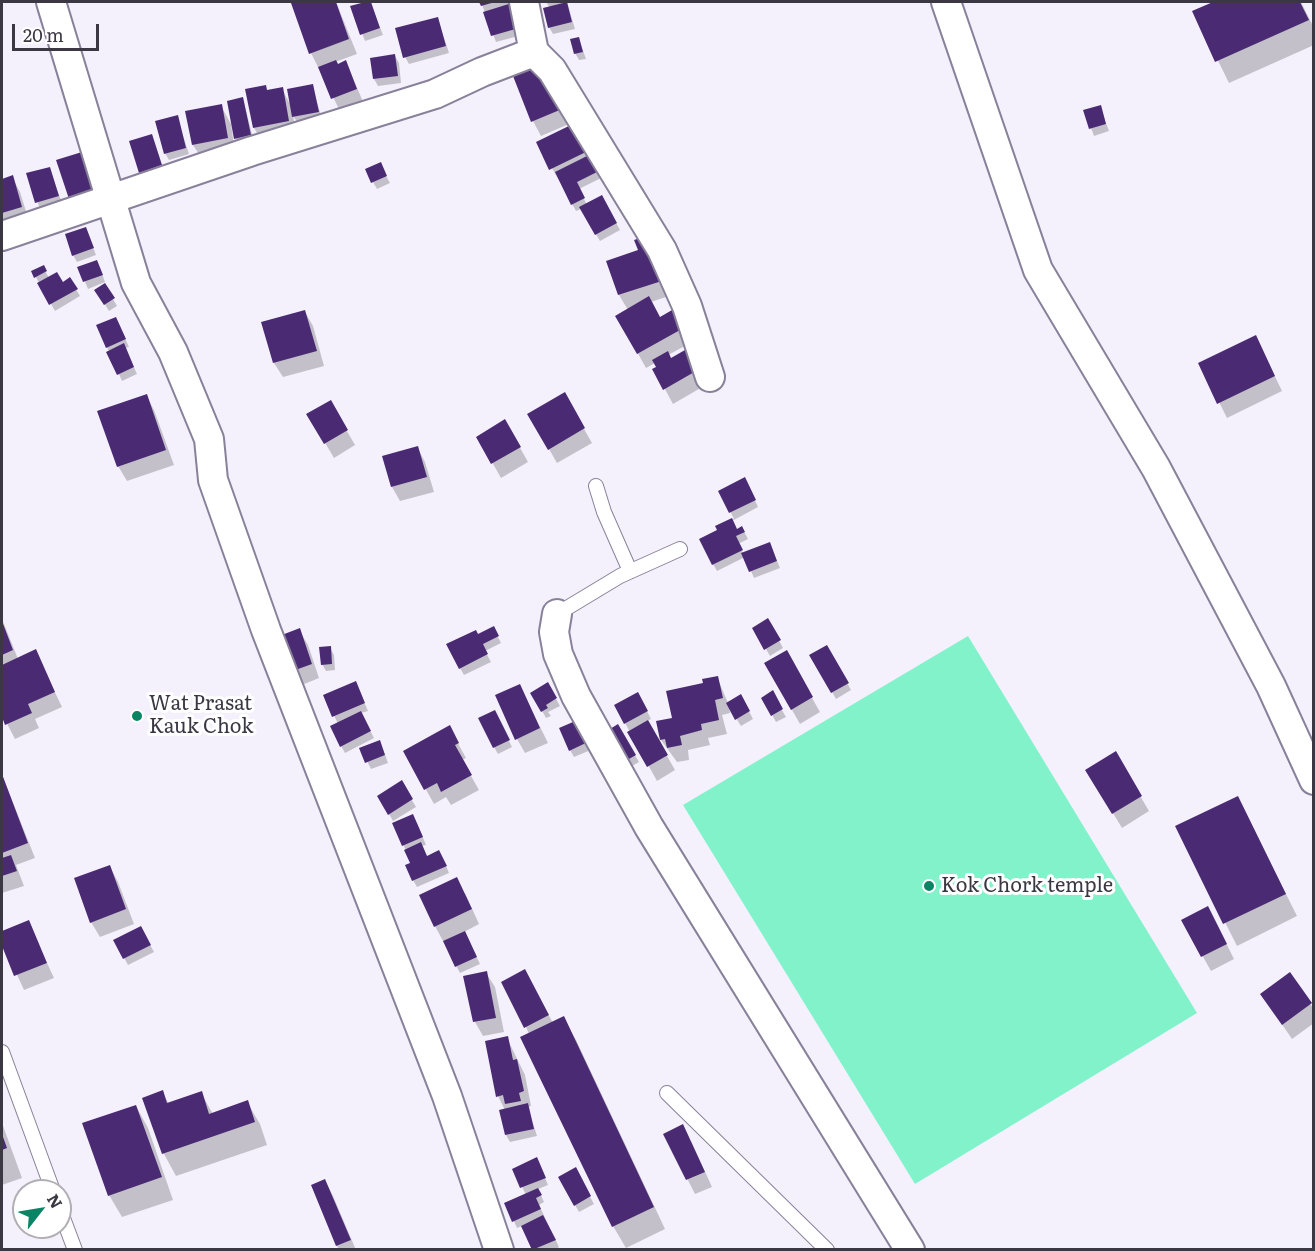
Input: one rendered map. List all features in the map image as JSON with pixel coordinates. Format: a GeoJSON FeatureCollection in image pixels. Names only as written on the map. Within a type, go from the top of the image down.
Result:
{"type":"FeatureCollection","features":[{"type":"Feature","properties":{"kind":"street"},"geometry":{"type":"LineString","coordinates":[[51,2],[136,283],[173,352],[209,439],[213,480],[266,630],[447,1096],[499,1250]]}},
{"type":"Feature","properties":{"kind":"street"},"geometry":{"type":"LineString","coordinates":[[524,2],[534,52],[552,70],[662,250],[687,306],[710,377]]}},
{"type":"Feature","properties":{"kind":"street"},"geometry":{"type":"LineString","coordinates":[[946,2],[1038,270],[1156,468],[1271,686],[1314,780]]}},
{"type":"Feature","properties":{"kind":"street"},"geometry":{"type":"LineString","coordinates":[[2,236],[252,151],[435,94],[534,52]]}},
{"type":"Feature","properties":{"kind":"street"},"geometry":{"type":"LineString","coordinates":[[557,614],[554,632],[558,654],[576,696],[649,827],[910,1250]]}},
{"type":"Feature","properties":{"kind":"lane"},"geometry":{"type":"LineString","coordinates":[[596,486],[604,512],[630,571]]}},
{"type":"Feature","properties":{"kind":"lane"},"geometry":{"type":"LineString","coordinates":[[557,614],[630,571],[680,549]]}},
{"type":"Feature","properties":{"kind":"lane"},"geometry":{"type":"LineString","coordinates":[[2,1052],[49,1179]]}},
{"type":"Feature","properties":{"kind":"lane"},"geometry":{"type":"LineString","coordinates":[[667,1094],[827,1250]]}},
{"type":"Feature","properties":{"kind":"shaded area"},"geometry":{"type":"Polygon","coordinates":[[[968,636],[1197,1013],[915,1184],[683,805],[968,636]]]}},
{"type":"Feature","properties":{"kind":"building"},"geometry":{"type":"Polygon","coordinates":[[[336,2],[349,39],[309,54],[291,3],[336,2]]]}},
{"type":"Feature","properties":{"kind":"building"},"geometry":{"type":"Polygon","coordinates":[[[371,2],[380,28],[360,35],[350,6],[371,2]]]}},
{"type":"Feature","properties":{"kind":"building"},"geometry":{"type":"Polygon","coordinates":[[[479,2],[495,2],[481,6],[479,2]]]}},
{"type":"Feature","properties":{"kind":"building"},"geometry":{"type":"Polygon","coordinates":[[[567,2],[572,22],[548,28],[543,8],[567,2]]]}},
{"type":"Feature","properties":{"kind":"building"},"geometry":{"type":"Polygon","coordinates":[[[1213,2],[1300,2],[1309,20],[1215,62],[1192,11],[1213,2]]]}},
{"type":"Feature","properties":{"kind":"building"},"geometry":{"type":"Polygon","coordinates":[[[512,3],[519,28],[491,36],[483,12],[512,3]]]}},
{"type":"Feature","properties":{"kind":"building"},"geometry":{"type":"Polygon","coordinates":[[[438,17],[446,46],[403,58],[395,28],[438,17]]]}},
{"type":"Feature","properties":{"kind":"building"},"geometry":{"type":"Polygon","coordinates":[[[579,37],[583,52],[574,54],[570,39],[579,37]]]}},
{"type":"Feature","properties":{"kind":"building"},"geometry":{"type":"Polygon","coordinates":[[[395,54],[398,76],[373,79],[370,58],[395,54]]]}},
{"type":"Feature","properties":{"kind":"building"},"geometry":{"type":"Polygon","coordinates":[[[336,60],[338,64],[346,60],[357,89],[331,99],[318,67],[336,60]]]}},
{"type":"Feature","properties":{"kind":"building"},"geometry":{"type":"Polygon","coordinates":[[[543,65],[562,109],[531,122],[513,76],[543,65]]]}},
{"type":"Feature","properties":{"kind":"building"},"geometry":{"type":"Polygon","coordinates":[[[313,84],[319,112],[292,117],[287,89],[313,84]]]}},
{"type":"Feature","properties":{"kind":"building"},"geometry":{"type":"Polygon","coordinates":[[[266,85],[267,90],[283,87],[289,121],[253,128],[245,89],[266,85]]]}},
{"type":"Feature","properties":{"kind":"building"},"geometry":{"type":"Polygon","coordinates":[[[243,97],[251,135],[234,139],[227,101],[243,97]]]}},
{"type":"Feature","properties":{"kind":"building"},"geometry":{"type":"Polygon","coordinates":[[[222,104],[228,138],[192,145],[185,111],[222,104]]]}},
{"type":"Feature","properties":{"kind":"building"},"geometry":{"type":"Polygon","coordinates":[[[1101,105],[1106,124],[1089,129],[1083,110],[1101,105]]]}},
{"type":"Feature","properties":{"kind":"building"},"geometry":{"type":"Polygon","coordinates":[[[178,115],[186,148],[164,154],[155,121],[178,115]]]}},
{"type":"Feature","properties":{"kind":"building"},"geometry":{"type":"Polygon","coordinates":[[[575,123],[588,151],[549,170],[536,142],[575,123]]]}},
{"type":"Feature","properties":{"kind":"building"},"geometry":{"type":"Polygon","coordinates":[[[152,134],[162,165],[139,173],[129,141],[152,134]]]}},
{"type":"Feature","properties":{"kind":"building"},"geometry":{"type":"Polygon","coordinates":[[[82,152],[94,191],[69,199],[56,160],[82,152]]]}},
{"type":"Feature","properties":{"kind":"building"},"geometry":{"type":"Polygon","coordinates":[[[595,152],[603,169],[577,182],[585,198],[571,205],[555,172],[595,152]]]}},
{"type":"Feature","properties":{"kind":"building"},"geometry":{"type":"Polygon","coordinates":[[[381,162],[387,176],[371,183],[365,169],[381,162]]]}},
{"type":"Feature","properties":{"kind":"building"},"geometry":{"type":"Polygon","coordinates":[[[50,167],[59,196],[35,203],[26,173],[50,167]]]}},
{"type":"Feature","properties":{"kind":"building"},"geometry":{"type":"Polygon","coordinates":[[[13,175],[22,207],[2,213],[2,179],[13,175]]]}},
{"type":"Feature","properties":{"kind":"building"},"geometry":{"type":"Polygon","coordinates":[[[602,195],[617,223],[595,235],[579,207],[602,195]]]}},
{"type":"Feature","properties":{"kind":"building"},"geometry":{"type":"Polygon","coordinates":[[[86,227],[94,248],[72,256],[65,234],[86,227]]]}},
{"type":"Feature","properties":{"kind":"building"},"geometry":{"type":"Polygon","coordinates":[[[649,235],[665,280],[618,295],[606,261],[638,250],[634,240],[649,235]]]}},
{"type":"Feature","properties":{"kind":"building"},"geometry":{"type":"Polygon","coordinates":[[[97,260],[103,275],[83,282],[77,267],[97,260]]]}},
{"type":"Feature","properties":{"kind":"building"},"geometry":{"type":"Polygon","coordinates":[[[44,265],[47,271],[34,278],[31,271],[44,265]]]}},
{"type":"Feature","properties":{"kind":"building"},"geometry":{"type":"Polygon","coordinates":[[[57,272],[63,282],[70,277],[78,289],[49,305],[37,283],[57,272]]]}},
{"type":"Feature","properties":{"kind":"building"},"geometry":{"type":"Polygon","coordinates":[[[105,283],[115,298],[104,305],[94,290],[105,283]]]}},
{"type":"Feature","properties":{"kind":"building"},"geometry":{"type":"Polygon","coordinates":[[[649,296],[660,317],[679,306],[689,325],[637,354],[615,316],[649,296]]]}},
{"type":"Feature","properties":{"kind":"building"},"geometry":{"type":"Polygon","coordinates":[[[305,310],[317,351],[273,363],[261,322],[305,310]]]}},
{"type":"Feature","properties":{"kind":"building"},"geometry":{"type":"Polygon","coordinates":[[[116,317],[126,339],[106,348],[96,325],[116,317]]]}},
{"type":"Feature","properties":{"kind":"building"},"geometry":{"type":"Polygon","coordinates":[[[1256,335],[1275,376],[1217,404],[1198,363],[1256,335]]]}},
{"type":"Feature","properties":{"kind":"building"},"geometry":{"type":"Polygon","coordinates":[[[124,343],[134,367],[117,375],[106,352],[124,343]]]}},
{"type":"Feature","properties":{"kind":"building"},"geometry":{"type":"Polygon","coordinates":[[[692,346],[703,367],[663,390],[652,369],[656,367],[652,360],[668,351],[671,358],[692,346]]]}},
{"type":"Feature","properties":{"kind":"building"},"geometry":{"type":"Polygon","coordinates":[[[565,392],[585,428],[548,450],[527,414],[565,392]]]}},
{"type":"Feature","properties":{"kind":"building"},"geometry":{"type":"Polygon","coordinates":[[[147,394],[166,450],[117,467],[97,411],[147,394]]]}},
{"type":"Feature","properties":{"kind":"building"},"geometry":{"type":"Polygon","coordinates":[[[331,400],[348,430],[324,444],[306,414],[331,400]]]}},
{"type":"Feature","properties":{"kind":"building"},"geometry":{"type":"Polygon","coordinates":[[[505,419],[521,447],[491,464],[476,437],[505,419]]]}},
{"type":"Feature","properties":{"kind":"building"},"geometry":{"type":"Polygon","coordinates":[[[418,446],[427,477],[391,487],[382,456],[418,446]]]}},
{"type":"Feature","properties":{"kind":"building"},"geometry":{"type":"Polygon","coordinates":[[[745,477],[756,500],[729,513],[718,491],[745,477]]]}},
{"type":"Feature","properties":{"kind":"building"},"geometry":{"type":"Polygon","coordinates":[[[732,518],[737,529],[742,526],[745,532],[736,536],[743,550],[712,565],[699,539],[717,530],[715,526],[732,518]]]}},
{"type":"Feature","properties":{"kind":"building"},"geometry":{"type":"Polygon","coordinates":[[[770,542],[777,561],[749,572],[741,553],[770,542]]]}},
{"type":"Feature","properties":{"kind":"building"},"geometry":{"type":"Polygon","coordinates":[[[768,618],[781,640],[764,650],[752,628],[768,618]]]}},
{"type":"Feature","properties":{"kind":"building"},"geometry":{"type":"Polygon","coordinates":[[[2,621],[13,650],[2,655],[2,621]]]}},
{"type":"Feature","properties":{"kind":"building"},"geometry":{"type":"Polygon","coordinates":[[[494,626],[499,636],[483,644],[488,654],[459,669],[446,644],[476,630],[478,634],[494,626]]]}},
{"type":"Feature","properties":{"kind":"building"},"geometry":{"type":"Polygon","coordinates":[[[300,628],[312,664],[287,673],[274,638],[300,628]]]}},
{"type":"Feature","properties":{"kind":"building"},"geometry":{"type":"Polygon","coordinates":[[[827,645],[849,683],[831,693],[809,655],[827,645]]]}},
{"type":"Feature","properties":{"kind":"building"},"geometry":{"type":"Polygon","coordinates":[[[331,646],[332,664],[321,665],[319,647],[331,646]]]}},
{"type":"Feature","properties":{"kind":"building"},"geometry":{"type":"Polygon","coordinates":[[[36,649],[55,692],[28,704],[32,713],[5,725],[2,717],[2,665],[36,649]]]}},
{"type":"Feature","properties":{"kind":"building"},"geometry":{"type":"Polygon","coordinates":[[[787,650],[813,697],[791,710],[764,663],[787,650]]]}},
{"type":"Feature","properties":{"kind":"building"},"geometry":{"type":"Polygon","coordinates":[[[718,676],[723,698],[715,700],[719,720],[701,724],[702,730],[680,736],[682,745],[667,748],[665,739],[660,740],[656,721],[672,718],[666,691],[703,683],[702,679],[718,676]]]}},
{"type":"Feature","properties":{"kind":"building"},"geometry":{"type":"Polygon","coordinates":[[[356,681],[365,703],[332,717],[323,695],[356,681]]]}},
{"type":"Feature","properties":{"kind":"building"},"geometry":{"type":"Polygon","coordinates":[[[548,682],[557,698],[546,705],[548,708],[541,712],[530,693],[548,682]]]}},
{"type":"Feature","properties":{"kind":"building"},"geometry":{"type":"Polygon","coordinates":[[[520,684],[540,728],[515,740],[495,695],[520,684]]]}},
{"type":"Feature","properties":{"kind":"building"},"geometry":{"type":"Polygon","coordinates":[[[773,690],[783,709],[771,716],[761,698],[773,690]]]}},
{"type":"Feature","properties":{"kind":"building"},"geometry":{"type":"Polygon","coordinates":[[[638,692],[648,711],[624,724],[614,705],[638,692]]]}},
{"type":"Feature","properties":{"kind":"building"},"geometry":{"type":"Polygon","coordinates":[[[741,694],[750,711],[735,720],[726,703],[741,694]]]}},
{"type":"Feature","properties":{"kind":"building"},"geometry":{"type":"Polygon","coordinates":[[[495,710],[510,740],[493,748],[478,718],[495,710]]]}},
{"type":"Feature","properties":{"kind":"building"},"geometry":{"type":"Polygon","coordinates":[[[361,711],[371,731],[340,747],[330,726],[361,711]]]}},
{"type":"Feature","properties":{"kind":"building"},"geometry":{"type":"Polygon","coordinates":[[[580,719],[590,741],[569,751],[559,728],[580,719]]]}},
{"type":"Feature","properties":{"kind":"building"},"geometry":{"type":"Polygon","coordinates":[[[648,720],[668,755],[647,767],[627,732],[648,720]]]}},
{"type":"Feature","properties":{"kind":"building"},"geometry":{"type":"Polygon","coordinates":[[[618,724],[636,755],[620,764],[602,734],[618,724]]]}},
{"type":"Feature","properties":{"kind":"building"},"geometry":{"type":"Polygon","coordinates":[[[450,725],[459,743],[455,745],[472,775],[441,792],[437,783],[424,790],[403,751],[450,725]]]}},
{"type":"Feature","properties":{"kind":"building"},"geometry":{"type":"Polygon","coordinates":[[[380,740],[385,755],[365,763],[359,748],[380,740]]]}},
{"type":"Feature","properties":{"kind":"building"},"geometry":{"type":"Polygon","coordinates":[[[1116,751],[1142,796],[1112,814],[1085,770],[1116,751]]]}},
{"type":"Feature","properties":{"kind":"building"},"geometry":{"type":"Polygon","coordinates":[[[2,774],[28,843],[2,853],[2,774]]]}},
{"type":"Feature","properties":{"kind":"building"},"geometry":{"type":"Polygon","coordinates":[[[402,780],[413,799],[388,815],[377,796],[402,780]]]}},
{"type":"Feature","properties":{"kind":"building"},"geometry":{"type":"Polygon","coordinates":[[[1238,796],[1286,894],[1223,924],[1175,826],[1238,796]]]}},
{"type":"Feature","properties":{"kind":"building"},"geometry":{"type":"Polygon","coordinates":[[[413,814],[423,837],[402,846],[392,823],[413,814]]]}},
{"type":"Feature","properties":{"kind":"building"},"geometry":{"type":"Polygon","coordinates":[[[421,842],[427,856],[439,850],[447,866],[412,881],[405,865],[410,863],[404,850],[421,842]]]}},
{"type":"Feature","properties":{"kind":"building"},"geometry":{"type":"Polygon","coordinates":[[[11,855],[17,871],[2,876],[2,858],[11,855]]]}},
{"type":"Feature","properties":{"kind":"building"},"geometry":{"type":"Polygon","coordinates":[[[110,865],[126,909],[90,923],[74,878],[110,865]]]}},
{"type":"Feature","properties":{"kind":"building"},"geometry":{"type":"Polygon","coordinates":[[[457,877],[472,909],[434,927],[419,895],[457,877]]]}},
{"type":"Feature","properties":{"kind":"building"},"geometry":{"type":"Polygon","coordinates":[[[1208,906],[1227,944],[1201,957],[1181,920],[1208,906]]]}},
{"type":"Feature","properties":{"kind":"building"},"geometry":{"type":"Polygon","coordinates":[[[29,920],[47,963],[14,976],[2,946],[2,931],[29,920]]]}},
{"type":"Feature","properties":{"kind":"building"},"geometry":{"type":"Polygon","coordinates":[[[141,926],[151,945],[123,959],[113,940],[141,926]]]}},
{"type":"Feature","properties":{"kind":"building"},"geometry":{"type":"Polygon","coordinates":[[[465,931],[477,957],[455,967],[443,941],[465,931]]]}},
{"type":"Feature","properties":{"kind":"building"},"geometry":{"type":"Polygon","coordinates":[[[525,969],[549,1015],[524,1028],[501,982],[525,969]]]}},
{"type":"Feature","properties":{"kind":"building"},"geometry":{"type":"Polygon","coordinates":[[[487,971],[496,1018],[473,1022],[463,976],[487,971]]]}},
{"type":"Feature","properties":{"kind":"building"},"geometry":{"type":"Polygon","coordinates":[[[1290,972],[1312,1003],[1282,1025],[1260,994],[1290,972]]]}},
{"type":"Feature","properties":{"kind":"building"},"geometry":{"type":"Polygon","coordinates":[[[564,1016],[654,1207],[612,1227],[520,1037],[564,1016]]]}},
{"type":"Feature","properties":{"kind":"building"},"geometry":{"type":"Polygon","coordinates":[[[508,1036],[513,1060],[517,1059],[524,1091],[519,1093],[521,1101],[505,1104],[503,1095],[496,1097],[485,1041],[508,1036]]]}},
{"type":"Feature","properties":{"kind":"building"},"geometry":{"type":"Polygon","coordinates":[[[163,1090],[167,1103],[202,1091],[209,1114],[248,1100],[255,1122],[162,1154],[142,1098],[163,1090]]]}},
{"type":"Feature","properties":{"kind":"building"},"geometry":{"type":"Polygon","coordinates":[[[528,1103],[534,1129],[505,1135],[499,1110],[528,1103]]]}},
{"type":"Feature","properties":{"kind":"building"},"geometry":{"type":"Polygon","coordinates":[[[136,1105],[162,1177],[108,1196],[82,1123],[136,1105]]]}},
{"type":"Feature","properties":{"kind":"building"},"geometry":{"type":"Polygon","coordinates":[[[683,1124],[705,1172],[686,1180],[663,1134],[683,1124]]]}},
{"type":"Feature","properties":{"kind":"building"},"geometry":{"type":"Polygon","coordinates":[[[2,1134],[7,1148],[2,1150],[2,1134]]]}},
{"type":"Feature","properties":{"kind":"building"},"geometry":{"type":"Polygon","coordinates":[[[537,1157],[546,1178],[520,1188],[512,1169],[537,1157]]]}},
{"type":"Feature","properties":{"kind":"building"},"geometry":{"type":"Polygon","coordinates":[[[576,1167],[591,1196],[574,1206],[558,1177],[576,1167]]]}},
{"type":"Feature","properties":{"kind":"building"},"geometry":{"type":"Polygon","coordinates":[[[325,1179],[351,1240],[336,1246],[311,1185],[325,1179]]]}},
{"type":"Feature","properties":{"kind":"building"},"geometry":{"type":"Polygon","coordinates":[[[538,1188],[542,1195],[536,1198],[541,1209],[512,1222],[504,1203],[538,1188]]]}},
{"type":"Feature","properties":{"kind":"building"},"geometry":{"type":"Polygon","coordinates":[[[543,1215],[556,1240],[532,1250],[521,1226],[543,1215]]]}},
{"type":"Feature","properties":{"kind":"place","name":"Wat Prasat Kauk Chok"},"geometry":{"type":"Point","coordinates":[137,716]}},
{"type":"Feature","properties":{"kind":"place","name":"Kok Chork temple"},"geometry":{"type":"Point","coordinates":[929,886]}}]}
